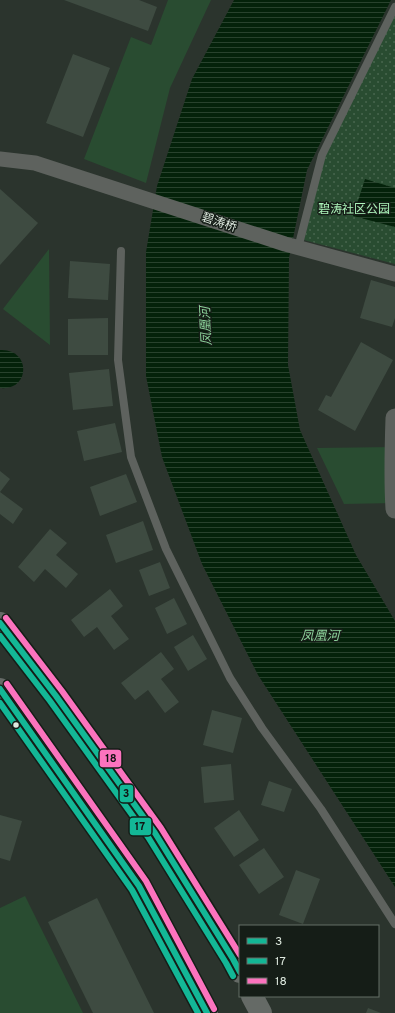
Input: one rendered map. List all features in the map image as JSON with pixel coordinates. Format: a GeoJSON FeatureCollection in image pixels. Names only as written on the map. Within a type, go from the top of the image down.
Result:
{"type":"FeatureCollection","features":[{"type":"Feature","properties":{"kind":"main road"},"geometry":{"type":"LineString","coordinates":[[0,623],[56,696],[156,833],[239,970]]}},
{"type":"Feature","properties":{"kind":"main road"},"geometry":{"type":"LineString","coordinates":[[0,689],[139,886],[207,1013]]}},
{"type":"Feature","properties":{"kind":"main road"},"geometry":{"type":"LineString","coordinates":[[253,997],[261,1013]]}},
{"type":"Feature","properties":{"kind":"street","name":"碧涛桥"},"geometry":{"type":"LineString","coordinates":[[0,159],[35,162],[291,246],[395,274]]}},
{"type":"Feature","properties":{"kind":"street"},"geometry":{"type":"LineString","coordinates":[[395,418],[395,509]]}},
{"type":"Feature","properties":{"kind":"lane"},"geometry":{"type":"LineString","coordinates":[[291,246],[322,155],[395,8]]}},
{"type":"Feature","properties":{"kind":"lane"},"geometry":{"type":"LineString","coordinates":[[121,251],[118,360],[132,457],[166,549],[230,678],[262,728],[321,809],[395,924]]}},
{"type":"Feature","properties":{"kind":"green space"},"geometry":{"type":"Polygon","coordinates":[[[168,0],[211,0],[170,88],[146,183],[84,159],[131,37],[151,45],[168,0]]]}},
{"type":"Feature","properties":{"kind":"green space","name":"碧涛社区公园"},"geometry":{"type":"Polygon","coordinates":[[[395,15],[395,264],[304,240],[325,156],[395,15]]]}},
{"type":"Feature","properties":{"kind":"green space"},"geometry":{"type":"Polygon","coordinates":[[[49,249],[50,345],[3,309],[49,249]]]}},
{"type":"Feature","properties":{"kind":"green space"},"geometry":{"type":"Polygon","coordinates":[[[395,447],[395,503],[344,504],[317,448],[395,447]]]}},
{"type":"Feature","properties":{"kind":"green space"},"geometry":{"type":"Polygon","coordinates":[[[25,896],[83,1013],[0,1013],[0,908],[25,896]]]}},
{"type":"Feature","properties":{"kind":"water","name":"凤凰河"},"geometry":{"type":"Polygon","coordinates":[[[234,0],[391,0],[307,170],[289,258],[288,365],[300,430],[356,555],[395,621],[395,887],[258,675],[202,564],[162,457],[146,376],[146,252],[157,186],[192,79],[234,0]]]}},
{"type":"Feature","properties":{"kind":"water"},"geometry":{"type":"Polygon","coordinates":[[[365,179],[395,188],[395,227],[353,216],[365,179]]]}},
{"type":"Feature","properties":{"kind":"water"},"geometry":{"type":"Polygon","coordinates":[[[0,350],[10,351],[22,362],[22,377],[17,383],[10,387],[0,388],[0,350]]]}},
{"type":"Feature","properties":{"kind":"building"},"geometry":{"type":"Polygon","coordinates":[[[64,0],[139,0],[157,7],[148,31],[64,0]]]}},
{"type":"Feature","properties":{"kind":"building"},"geometry":{"type":"Polygon","coordinates":[[[73,54],[110,68],[83,137],[46,123],[73,54]]]}},
{"type":"Feature","properties":{"kind":"building"},"geometry":{"type":"Polygon","coordinates":[[[0,189],[38,223],[0,265],[0,189]]]}},
{"type":"Feature","properties":{"kind":"building"},"geometry":{"type":"Polygon","coordinates":[[[70,261],[110,264],[108,300],[68,298],[70,261]]]}},
{"type":"Feature","properties":{"kind":"building"},"geometry":{"type":"Polygon","coordinates":[[[371,280],[395,287],[395,318],[392,327],[360,318],[371,280]]]}},
{"type":"Feature","properties":{"kind":"building"},"geometry":{"type":"Polygon","coordinates":[[[108,318],[108,355],[68,355],[68,319],[108,318]]]}},
{"type":"Feature","properties":{"kind":"building"},"geometry":{"type":"Polygon","coordinates":[[[361,342],[393,360],[355,431],[318,410],[326,395],[331,397],[361,342]]]}},
{"type":"Feature","properties":{"kind":"building"},"geometry":{"type":"Polygon","coordinates":[[[109,369],[113,406],[73,410],[69,373],[109,369]]]}},
{"type":"Feature","properties":{"kind":"building"},"geometry":{"type":"Polygon","coordinates":[[[115,423],[122,452],[84,461],[77,431],[115,423]]]}},
{"type":"Feature","properties":{"kind":"building"},"geometry":{"type":"Polygon","coordinates":[[[0,471],[10,479],[0,492],[0,471]]]}},
{"type":"Feature","properties":{"kind":"building"},"geometry":{"type":"Polygon","coordinates":[[[126,474],[137,502],[100,516],[90,487],[126,474]]]}},
{"type":"Feature","properties":{"kind":"building"},"geometry":{"type":"Polygon","coordinates":[[[0,492],[23,509],[13,524],[0,514],[0,492]]]}},
{"type":"Feature","properties":{"kind":"building"},"geometry":{"type":"Polygon","coordinates":[[[143,521],[153,550],[116,563],[106,535],[143,521]]]}},
{"type":"Feature","properties":{"kind":"building"},"geometry":{"type":"Polygon","coordinates":[[[50,529],[67,543],[56,555],[78,574],[66,588],[45,569],[34,582],[18,567],[50,529]]]}},
{"type":"Feature","properties":{"kind":"building"},"geometry":{"type":"Polygon","coordinates":[[[160,562],[170,588],[149,596],[139,570],[160,562]]]}},
{"type":"Feature","properties":{"kind":"building"},"geometry":{"type":"Polygon","coordinates":[[[110,589],[123,606],[111,616],[129,639],[114,650],[97,627],[84,637],[71,620],[110,589]]]}},
{"type":"Feature","properties":{"kind":"building"},"geometry":{"type":"Polygon","coordinates":[[[174,598],[187,624],[167,634],[155,608],[174,598]]]}},
{"type":"Feature","properties":{"kind":"building"},"geometry":{"type":"Polygon","coordinates":[[[193,635],[207,659],[188,671],[174,647],[193,635]]]}},
{"type":"Feature","properties":{"kind":"building"},"geometry":{"type":"Polygon","coordinates":[[[161,652],[174,669],[161,679],[179,702],[165,713],[148,690],[135,700],[121,683],[161,652]]]}},
{"type":"Feature","properties":{"kind":"building"},"geometry":{"type":"Polygon","coordinates":[[[212,710],[242,718],[233,753],[203,745],[212,710]]]}},
{"type":"Feature","properties":{"kind":"building"},"geometry":{"type":"Polygon","coordinates":[[[231,764],[234,800],[204,803],[201,767],[231,764]]]}},
{"type":"Feature","properties":{"kind":"building"},"geometry":{"type":"Polygon","coordinates":[[[269,781],[292,789],[284,812],[261,805],[269,781]]]}},
{"type":"Feature","properties":{"kind":"building"},"geometry":{"type":"Polygon","coordinates":[[[239,810],[259,840],[234,857],[214,828],[239,810]]]}},
{"type":"Feature","properties":{"kind":"building"},"geometry":{"type":"Polygon","coordinates":[[[0,815],[22,821],[10,861],[0,858],[0,815]]]}},
{"type":"Feature","properties":{"kind":"building"},"geometry":{"type":"Polygon","coordinates":[[[264,848],[284,877],[259,894],[239,865],[264,848]]]}},
{"type":"Feature","properties":{"kind":"building"},"geometry":{"type":"Polygon","coordinates":[[[296,870],[320,879],[303,924],[279,915],[296,870]]]}},
{"type":"Feature","properties":{"kind":"building"},"geometry":{"type":"Polygon","coordinates":[[[97,898],[154,1013],[93,1013],[48,922],[97,898]]]}},
{"type":"Feature","properties":{"kind":"building"},"geometry":{"type":"Polygon","coordinates":[[[368,1008],[381,1013],[366,1013],[368,1008]]]}},
{"type":"Feature","properties":{"kind":"transit line","name":"18"},"geometry":{"type":"LineString","coordinates":[[6,618],[62,691],[161,828],[239,953]]}},
{"type":"Feature","properties":{"kind":"transit line","name":"3"},"geometry":{"type":"LineString","coordinates":[[0,623],[56,696],[155,833],[239,970]]}},
{"type":"Feature","properties":{"kind":"transit line","name":"17"},"geometry":{"type":"LineString","coordinates":[[0,636],[50,701],[148,837],[233,976]]}},
{"type":"Feature","properties":{"kind":"transit line","name":"18"},"geometry":{"type":"LineString","coordinates":[[7,684],[146,881],[214,1009]]}},
{"type":"Feature","properties":{"kind":"transit line","name":"3"},"geometry":{"type":"LineString","coordinates":[[0,689],[139,886],[207,1013]]}},
{"type":"Feature","properties":{"kind":"transit line","name":"17"},"geometry":{"type":"LineString","coordinates":[[0,703],[132,890],[198,1013]]}}]}
